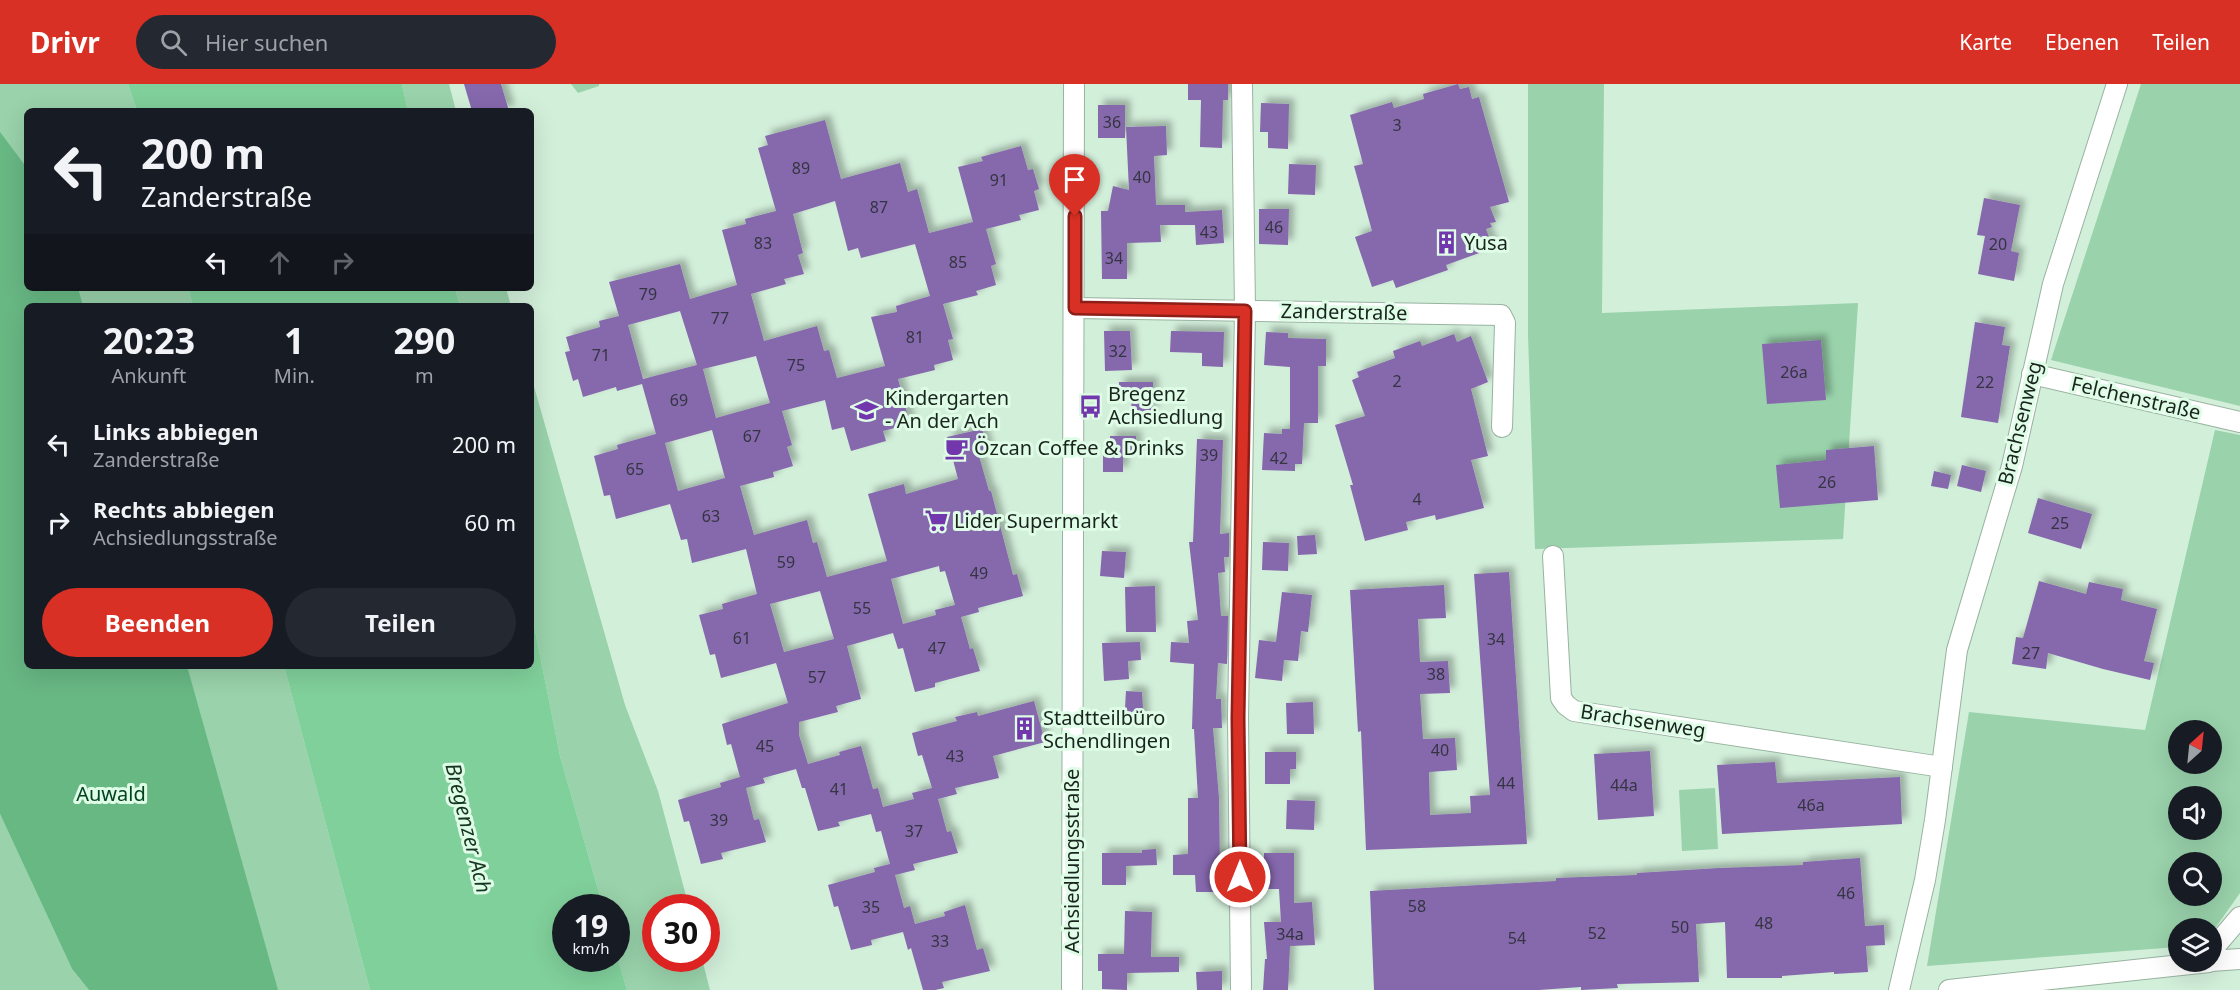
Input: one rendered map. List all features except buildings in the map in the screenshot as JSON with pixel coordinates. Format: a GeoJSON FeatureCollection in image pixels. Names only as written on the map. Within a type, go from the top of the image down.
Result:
{"type":"FeatureCollection","features":[{"type":"Feature","properties":{"kind":"street","name":"Achsiedlungsstraße"},"geometry":{"type":"LineString","coordinates":[[1072,990],[1074,84]]}},
{"type":"Feature","properties":{"kind":"street"},"geometry":{"type":"LineString","coordinates":[[1241,990],[1238,718],[1245,311],[1242,84]]}},
{"type":"Feature","properties":{"kind":"street","name":"Brachsenweg"},"geometry":{"type":"LineString","coordinates":[[1899,990],[1925,880],[1957,650],[2012,466],[2053,284],[2117,84]]}},
{"type":"Feature","properties":{"kind":"street","name":"Zanderstraße"},"geometry":{"type":"LineString","coordinates":[[1075,308],[1501,315],[1505,323],[1502,427]]}},
{"type":"Feature","properties":{"kind":"street","name":"Felchenstraße"},"geometry":{"type":"LineString","coordinates":[[2032,374],[2240,422]]}},
{"type":"Feature","properties":{"kind":"street","name":"Brachsenweg"},"geometry":{"type":"LineString","coordinates":[[1553,556],[1561,698],[1574,711],[1942,767]]}},
{"type":"Feature","properties":{"kind":"street"},"geometry":{"type":"LineString","coordinates":[[2222,938],[2240,917]]}},
{"type":"Feature","properties":{"kind":"street"},"geometry":{"type":"LineString","coordinates":[[2222,960],[2240,959]]}},
{"type":"Feature","properties":{"kind":"street"},"geometry":{"type":"LineString","coordinates":[[1949,990],[2168,966]]}},
{"type":"Feature","properties":{"kind":"green space"},"geometry":{"type":"Polygon","coordinates":[[[0,84],[128,84],[136,108],[24,108],[24,291],[189,291],[192,303],[24,303],[24,669],[285,669],[370,990],[259,990],[0,711],[0,84]]]}},
{"type":"Feature","properties":{"kind":"green space"},"geometry":{"type":"Polygon","coordinates":[[[402,84],[449,84],[455,108],[407,108],[402,84]]]}},
{"type":"Feature","properties":{"kind":"green space"},"geometry":{"type":"Polygon","coordinates":[[[571,84],[599,84],[599,86],[578,93],[571,84]]]}},
{"type":"Feature","properties":{"kind":"green space"},"geometry":{"type":"Polygon","coordinates":[[[1528,84],[1604,84],[1602,313],[1858,303],[1843,539],[1535,549],[1528,335],[1528,84]]]}},
{"type":"Feature","properties":{"kind":"green space"},"geometry":{"type":"Polygon","coordinates":[[[2141,84],[2240,84],[2240,406],[2051,360],[2141,84]]]}},
{"type":"Feature","properties":{"kind":"green space","name":"Auwald"},"geometry":{"type":"Polygon","coordinates":[[[0,132],[24,164],[24,291],[79,291],[82,303],[24,303],[24,669],[188,669],[278,990],[89,990],[72,969],[0,814],[0,132]]]}},
{"type":"Feature","properties":{"kind":"green space"},"geometry":{"type":"Polygon","coordinates":[[[456,291],[507,291],[510,303],[459,303],[456,291]]]}},
{"type":"Feature","properties":{"kind":"green space"},"geometry":{"type":"Polygon","coordinates":[[[534,386],[625,705],[658,791],[686,894],[642,894],[642,972],[705,972],[710,990],[627,990],[622,972],[630,972],[630,894],[599,894],[560,756],[534,625],[534,386]]]}},
{"type":"Feature","properties":{"kind":"green space"},"geometry":{"type":"Polygon","coordinates":[[[2215,430],[2240,435],[2240,893],[2222,918],[2168,918],[2168,948],[1927,966],[1969,712],[2145,730],[2215,430]]]}},
{"type":"Feature","properties":{"kind":"green space"},"geometry":{"type":"Polygon","coordinates":[[[1715,788],[1718,849],[1682,851],[1679,790],[1715,788]]]}},
{"type":"Feature","properties":{"kind":"green space"},"geometry":{"type":"Polygon","coordinates":[[[0,814],[72,969],[89,990],[0,990],[0,814]]]}},
{"type":"Feature","properties":{"kind":"water"},"geometry":{"type":"Polygon","coordinates":[[[128,84],[402,84],[407,108],[136,108],[128,84]]]}},
{"type":"Feature","properties":{"kind":"water"},"geometry":{"type":"Polygon","coordinates":[[[189,291],[456,291],[459,303],[192,303],[189,291]]]}},
{"type":"Feature","properties":{"kind":"water","name":"Bregenzer Ach"},"geometry":{"type":"Polygon","coordinates":[[[534,625],[560,756],[599,894],[552,894],[552,972],[622,972],[627,990],[370,990],[285,669],[534,669],[534,625]]]}},
{"type":"Feature","properties":{"kind":"place","name":"Yusa"},"geometry":{"type":"Point","coordinates":[1446,243]}},
{"type":"Feature","properties":{"kind":"place","name":"Bregenz Achsiedlung"},"geometry":{"type":"Point","coordinates":[1090,406]}},
{"type":"Feature","properties":{"kind":"place","name":"Kindergarten - An der Ach"},"geometry":{"type":"Point","coordinates":[867,410]}},
{"type":"Feature","properties":{"kind":"place","name":"Özcan Coffee & Drinks"},"geometry":{"type":"Point","coordinates":[956,448]}},
{"type":"Feature","properties":{"kind":"place","name":"Lider Supermarkt"},"geometry":{"type":"Point","coordinates":[936,521]}},
{"type":"Feature","properties":{"kind":"place","name":"Stadtteilbüro Schendlingen"},"geometry":{"type":"Point","coordinates":[1025,729]}},
{"type":"Feature","properties":{"kind":"route"},"geometry":{"type":"LineString","coordinates":[[1075,216],[1075,308],[1245,311],[1238,718],[1240,877]]}}]}
